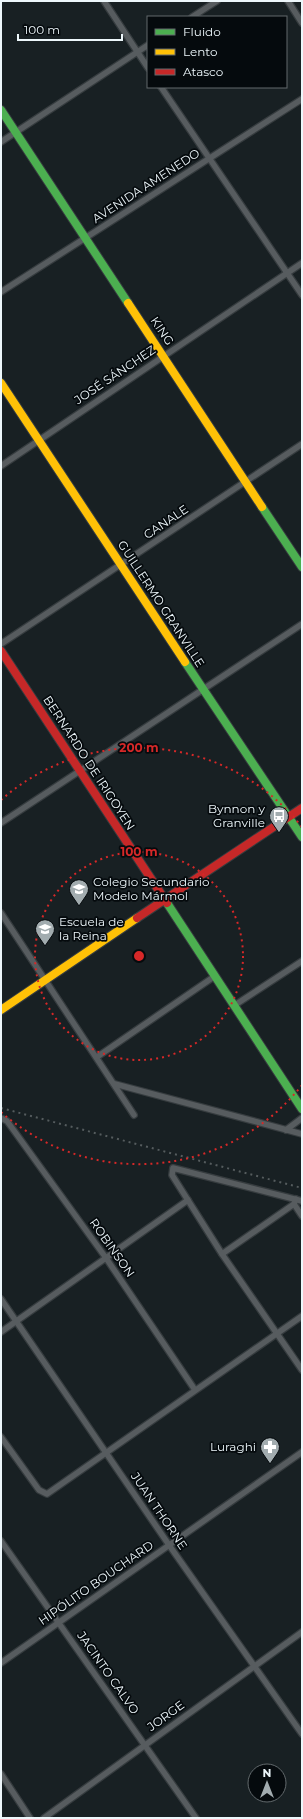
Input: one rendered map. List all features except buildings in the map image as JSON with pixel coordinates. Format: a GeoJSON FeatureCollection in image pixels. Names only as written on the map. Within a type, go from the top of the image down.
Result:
{"type":"FeatureCollection","features":[{"type":"Feature","properties":{"kind":"street"},"geometry":{"type":"LineString","coordinates":[[104,1],[147,67]]}},
{"type":"Feature","properties":{"kind":"street"},"geometry":{"type":"LineString","coordinates":[[194,16],[217,1]]}},
{"type":"Feature","properties":{"kind":"street"},"geometry":{"type":"LineString","coordinates":[[288,1],[302,23]]}},
{"type":"Feature","properties":{"kind":"street"},"geometry":{"type":"LineString","coordinates":[[1,142],[147,46]]}},
{"type":"Feature","properties":{"kind":"street"},"geometry":{"type":"LineString","coordinates":[[162,88],[302,295]]}},
{"type":"Feature","properties":{"kind":"street","name":"AVENIDA AMENEDO"},"geometry":{"type":"LineString","coordinates":[[1,292],[302,99]]}},
{"type":"Feature","properties":{"kind":"street","name":"KING"},"geometry":{"type":"LineString","coordinates":[[1,110],[302,566]]}},
{"type":"Feature","properties":{"kind":"street","name":"JOSÉ SÁNCHEZ"},"geometry":{"type":"LineString","coordinates":[[1,466],[302,263]]}},
{"type":"Feature","properties":{"kind":"street","name":"GUILLERMO GRANVILLE"},"geometry":{"type":"LineString","coordinates":[[1,383],[40,440],[120,565],[302,837]]}},
{"type":"Feature","properties":{"kind":"street","name":"CANALE"},"geometry":{"type":"LineString","coordinates":[[1,644],[302,444]]}},
{"type":"Feature","properties":{"kind":"street"},"geometry":{"type":"LineString","coordinates":[[1,823],[302,624]]}},
{"type":"Feature","properties":{"kind":"street","name":"BERNARDO DE IRIGOYEN"},"geometry":{"type":"LineString","coordinates":[[1,651],[302,1109]]}},
{"type":"Feature","properties":{"kind":"street"},"geometry":{"type":"LineString","coordinates":[[1,1010],[302,808]]}},
{"type":"Feature","properties":{"kind":"street"},"geometry":{"type":"LineString","coordinates":[[1,913],[134,1115]]}},
{"type":"Feature","properties":{"kind":"street"},"geometry":{"type":"LineString","coordinates":[[235,1005],[302,961]]}},
{"type":"Feature","properties":{"kind":"street"},"geometry":{"type":"LineString","coordinates":[[97,1057],[215,976]]}},
{"type":"Feature","properties":{"kind":"street"},"geometry":{"type":"LineString","coordinates":[[115,1084],[302,1134]]}},
{"type":"Feature","properties":{"kind":"street","name":"ROBINSON"},"geometry":{"type":"LineString","coordinates":[[1,1118],[7,1121],[106,1258],[195,1390]]}},
{"type":"Feature","properties":{"kind":"street"},"geometry":{"type":"LineString","coordinates":[[286,1130],[302,1118]]}},
{"type":"Feature","properties":{"kind":"street"},"geometry":{"type":"LineString","coordinates":[[297,1201],[172,1168],[172,1175],[222,1254],[302,1370]]}},
{"type":"Feature","properties":{"kind":"street"},"geometry":{"type":"LineString","coordinates":[[1,1332],[188,1200]]}},
{"type":"Feature","properties":{"kind":"street"},"geometry":{"type":"LineString","coordinates":[[297,1201],[302,1216]]}},
{"type":"Feature","properties":{"kind":"street"},"geometry":{"type":"LineString","coordinates":[[222,1254],[297,1201]]}},
{"type":"Feature","properties":{"kind":"street","name":"JUAN THORNE"},"geometry":{"type":"LineString","coordinates":[[1,1299],[169,1545],[302,1734]]}},
{"type":"Feature","properties":{"kind":"street"},"geometry":{"type":"LineString","coordinates":[[1,1437],[39,1490],[47,1494],[302,1316]]}},
{"type":"Feature","properties":{"kind":"street","name":"HIPÓLITO BOUCHARD"},"geometry":{"type":"LineString","coordinates":[[1,1663],[302,1452]]}},
{"type":"Feature","properties":{"kind":"street","name":"JACINTO CALVO"},"geometry":{"type":"LineString","coordinates":[[1,1541],[60,1622],[196,1818]]}},
{"type":"Feature","properties":{"kind":"street","name":"JORGE"},"geometry":{"type":"LineString","coordinates":[[44,1818],[302,1632]]}},
{"type":"Feature","properties":{"kind":"street"},"geometry":{"type":"LineString","coordinates":[[1,1774],[30,1818]]}},
{"type":"Feature","properties":{"kind":"railway"},"geometry":{"type":"LineString","coordinates":[[1,1108],[302,1188]]}},
{"type":"Feature","properties":{"kind":"traffic: fast"},"geometry":{"type":"LineString","coordinates":[[1,110],[128,303]]}},
{"type":"Feature","properties":{"kind":"traffic: fast"},"geometry":{"type":"LineString","coordinates":[[262,507],[302,567]]}},
{"type":"Feature","properties":{"kind":"traffic: fast"},"geometry":{"type":"LineString","coordinates":[[185,662],[302,837]]}},
{"type":"Feature","properties":{"kind":"traffic: fast"},"geometry":{"type":"LineString","coordinates":[[167,903],[302,1109]]}},
{"type":"Feature","properties":{"kind":"traffic: slow"},"geometry":{"type":"LineString","coordinates":[[128,303],[262,507]]}},
{"type":"Feature","properties":{"kind":"traffic: slow"},"geometry":{"type":"LineString","coordinates":[[1,383],[185,662]]}},
{"type":"Feature","properties":{"kind":"traffic: slow"},"geometry":{"type":"LineString","coordinates":[[1,1010],[137,918]]}},
{"type":"Feature","properties":{"kind":"traffic: jam"},"geometry":{"type":"LineString","coordinates":[[1,651],[167,903]]}},
{"type":"Feature","properties":{"kind":"traffic: jam"},"geometry":{"type":"LineString","coordinates":[[137,918],[302,808]]}},
{"type":"Feature","properties":{"kind":"place","name":"Bynnon y Granville"},"geometry":{"type":"Point","coordinates":[279,833]}},
{"type":"Feature","properties":{"kind":"place","name":"Colegio Secundario Modelo Mármol"},"geometry":{"type":"Point","coordinates":[79,906]}},
{"type":"Feature","properties":{"kind":"place","name":"Escuela de la Reina"},"geometry":{"type":"Point","coordinates":[45,946]}},
{"type":"Feature","properties":{"kind":"place","name":"Luraghi"},"geometry":{"type":"Point","coordinates":[270,1464]}}]}
